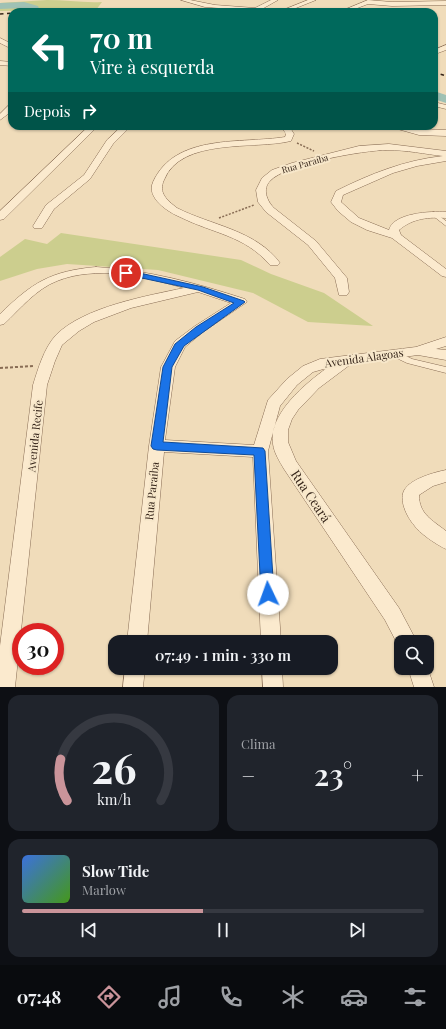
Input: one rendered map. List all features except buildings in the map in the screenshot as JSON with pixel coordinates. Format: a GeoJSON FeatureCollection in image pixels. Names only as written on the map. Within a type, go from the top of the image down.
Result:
{"type":"FeatureCollection","features":[{"type":"Feature","properties":{"kind":"street"},"geometry":{"type":"LineString","coordinates":[[184,0],[197,4],[245,8]]}},
{"type":"Feature","properties":{"kind":"street"},"geometry":{"type":"LineString","coordinates":[[197,4],[209,0]]}},
{"type":"Feature","properties":{"kind":"street"},"geometry":{"type":"LineString","coordinates":[[259,8],[276,0]]}},
{"type":"Feature","properties":{"kind":"street"},"geometry":{"type":"LineString","coordinates":[[292,8],[313,0]]}},
{"type":"Feature","properties":{"kind":"street"},"geometry":{"type":"LineString","coordinates":[[352,8],[373,0]]}},
{"type":"Feature","properties":{"kind":"street"},"geometry":{"type":"LineString","coordinates":[[367,2],[446,3]]}},
{"type":"Feature","properties":{"kind":"street"},"geometry":{"type":"LineString","coordinates":[[420,8],[431,3]]}},
{"type":"Feature","properties":{"kind":"street"},"geometry":{"type":"LineString","coordinates":[[0,118],[8,111]]}},
{"type":"Feature","properties":{"kind":"street"},"geometry":{"type":"LineString","coordinates":[[0,217],[90,130]]}},
{"type":"Feature","properties":{"kind":"street"},"geometry":{"type":"LineString","coordinates":[[38,226],[50,207],[88,177],[110,142],[123,130]]}},
{"type":"Feature","properties":{"kind":"street"},"geometry":{"type":"LineString","coordinates":[[274,263],[263,251],[252,243],[178,213],[166,206],[159,196],[156,187],[158,181],[172,163],[176,159],[188,153],[206,147],[228,144],[274,142],[288,139],[290,134],[288,130]]}},
{"type":"Feature","properties":{"kind":"street"},"geometry":{"type":"LineString","coordinates":[[412,130],[419,132],[446,133]]}},
{"type":"Feature","properties":{"kind":"street","name":"Rua Paraíba"},"geometry":{"type":"LineString","coordinates":[[263,202],[261,190],[265,180],[275,172],[327,157],[373,147],[446,154]]}},
{"type":"Feature","properties":{"kind":"street"},"geometry":{"type":"LineString","coordinates":[[446,159],[415,162],[352,186],[339,193],[336,202],[348,214],[369,227],[396,236],[446,274]]}},
{"type":"Feature","properties":{"kind":"street"},"geometry":{"type":"LineString","coordinates":[[263,202],[270,210],[312,243],[342,278],[343,292]]}},
{"type":"Feature","properties":{"kind":"street"},"geometry":{"type":"LineString","coordinates":[[396,236],[394,229],[400,223],[422,215],[446,215]]}},
{"type":"Feature","properties":{"kind":"street"},"geometry":{"type":"LineString","coordinates":[[0,321],[31,292],[53,279],[77,273],[102,271],[126,273],[200,288]]}},
{"type":"Feature","properties":{"kind":"street","name":"Rua Paraíba"},"geometry":{"type":"LineString","coordinates":[[138,635],[157,446],[168,367],[180,344],[199,329],[241,302],[200,288]]}},
{"type":"Feature","properties":{"kind":"street","name":"Avenida Recife"},"geometry":{"type":"LineString","coordinates":[[6,687],[40,385],[45,366],[60,339],[82,323],[104,313],[200,288]]}},
{"type":"Feature","properties":{"kind":"street","name":"Avenida Alagoas"},"geometry":{"type":"LineString","coordinates":[[271,635],[260,451],[273,404],[292,382],[308,369],[320,364],[393,352],[417,351],[446,341]]}},
{"type":"Feature","properties":{"kind":"street"},"geometry":{"type":"LineString","coordinates":[[417,351],[446,355]]}},
{"type":"Feature","properties":{"kind":"street","name":"Rua Ceará"},"geometry":{"type":"LineString","coordinates":[[349,359],[315,384],[296,403],[281,428],[280,443],[290,465],[392,614],[403,635]]}},
{"type":"Feature","properties":{"kind":"street"},"geometry":{"type":"LineString","coordinates":[[157,446],[260,451]]}},
{"type":"Feature","properties":{"kind":"street"},"geometry":{"type":"LineString","coordinates":[[446,476],[435,478],[411,492],[411,505],[420,521],[446,541]]}},
{"type":"Feature","properties":{"kind":"street"},"geometry":{"type":"LineString","coordinates":[[133,687],[134,675]]}},
{"type":"Feature","properties":{"kind":"street"},"geometry":{"type":"LineString","coordinates":[[272,675],[273,687]]}},
{"type":"Feature","properties":{"kind":"street"},"geometry":{"type":"LineString","coordinates":[[420,675],[424,687]]}},
{"type":"Feature","properties":{"kind":"lane"},"geometry":{"type":"LineString","coordinates":[[419,132],[446,130]]}},
{"type":"Feature","properties":{"kind":"lane"},"geometry":{"type":"LineString","coordinates":[[434,214],[446,224]]}},
{"type":"Feature","properties":{"kind":"lane"},"geometry":{"type":"LineString","coordinates":[[393,352],[410,361],[446,370]]}},
{"type":"Feature","properties":{"kind":"path"},"geometry":{"type":"LineString","coordinates":[[288,139],[327,157]]}},
{"type":"Feature","properties":{"kind":"path"},"geometry":{"type":"LineString","coordinates":[[204,224],[263,202]]}},
{"type":"Feature","properties":{"kind":"path"},"geometry":{"type":"LineString","coordinates":[[0,368],[45,366]]}},
{"type":"Feature","properties":{"kind":"green space"},"geometry":{"type":"Polygon","coordinates":[[[47,0],[102,2],[98,8],[8,8],[8,11],[0,11],[0,3],[47,0]]]}},
{"type":"Feature","properties":{"kind":"green space"},"geometry":{"type":"Polygon","coordinates":[[[61,233],[241,260],[271,274],[324,293],[373,326],[308,322],[253,293],[158,270],[67,264],[37,269],[0,281],[0,257],[25,239],[47,244],[61,233]]]}},
{"type":"Feature","properties":{"kind":"waterway"},"geometry":{"type":"LineString","coordinates":[[0,6],[24,5],[35,8]]}},
{"type":"Feature","properties":{"kind":"waterway"},"geometry":{"type":"LineString","coordinates":[[438,96],[446,99]]}},
{"type":"Feature","properties":{"kind":"railway"},"geometry":{"type":"LineString","coordinates":[[0,14],[8,13]]}},
{"type":"Feature","properties":{"kind":"railway"},"geometry":{"type":"LineString","coordinates":[[438,73],[446,76]]}},
{"type":"Feature","properties":{"kind":"route"},"geometry":{"type":"LineString","coordinates":[[126,273],[200,288],[241,302],[199,329],[180,344],[168,367],[157,446],[260,451],[268,594]]}}]}
